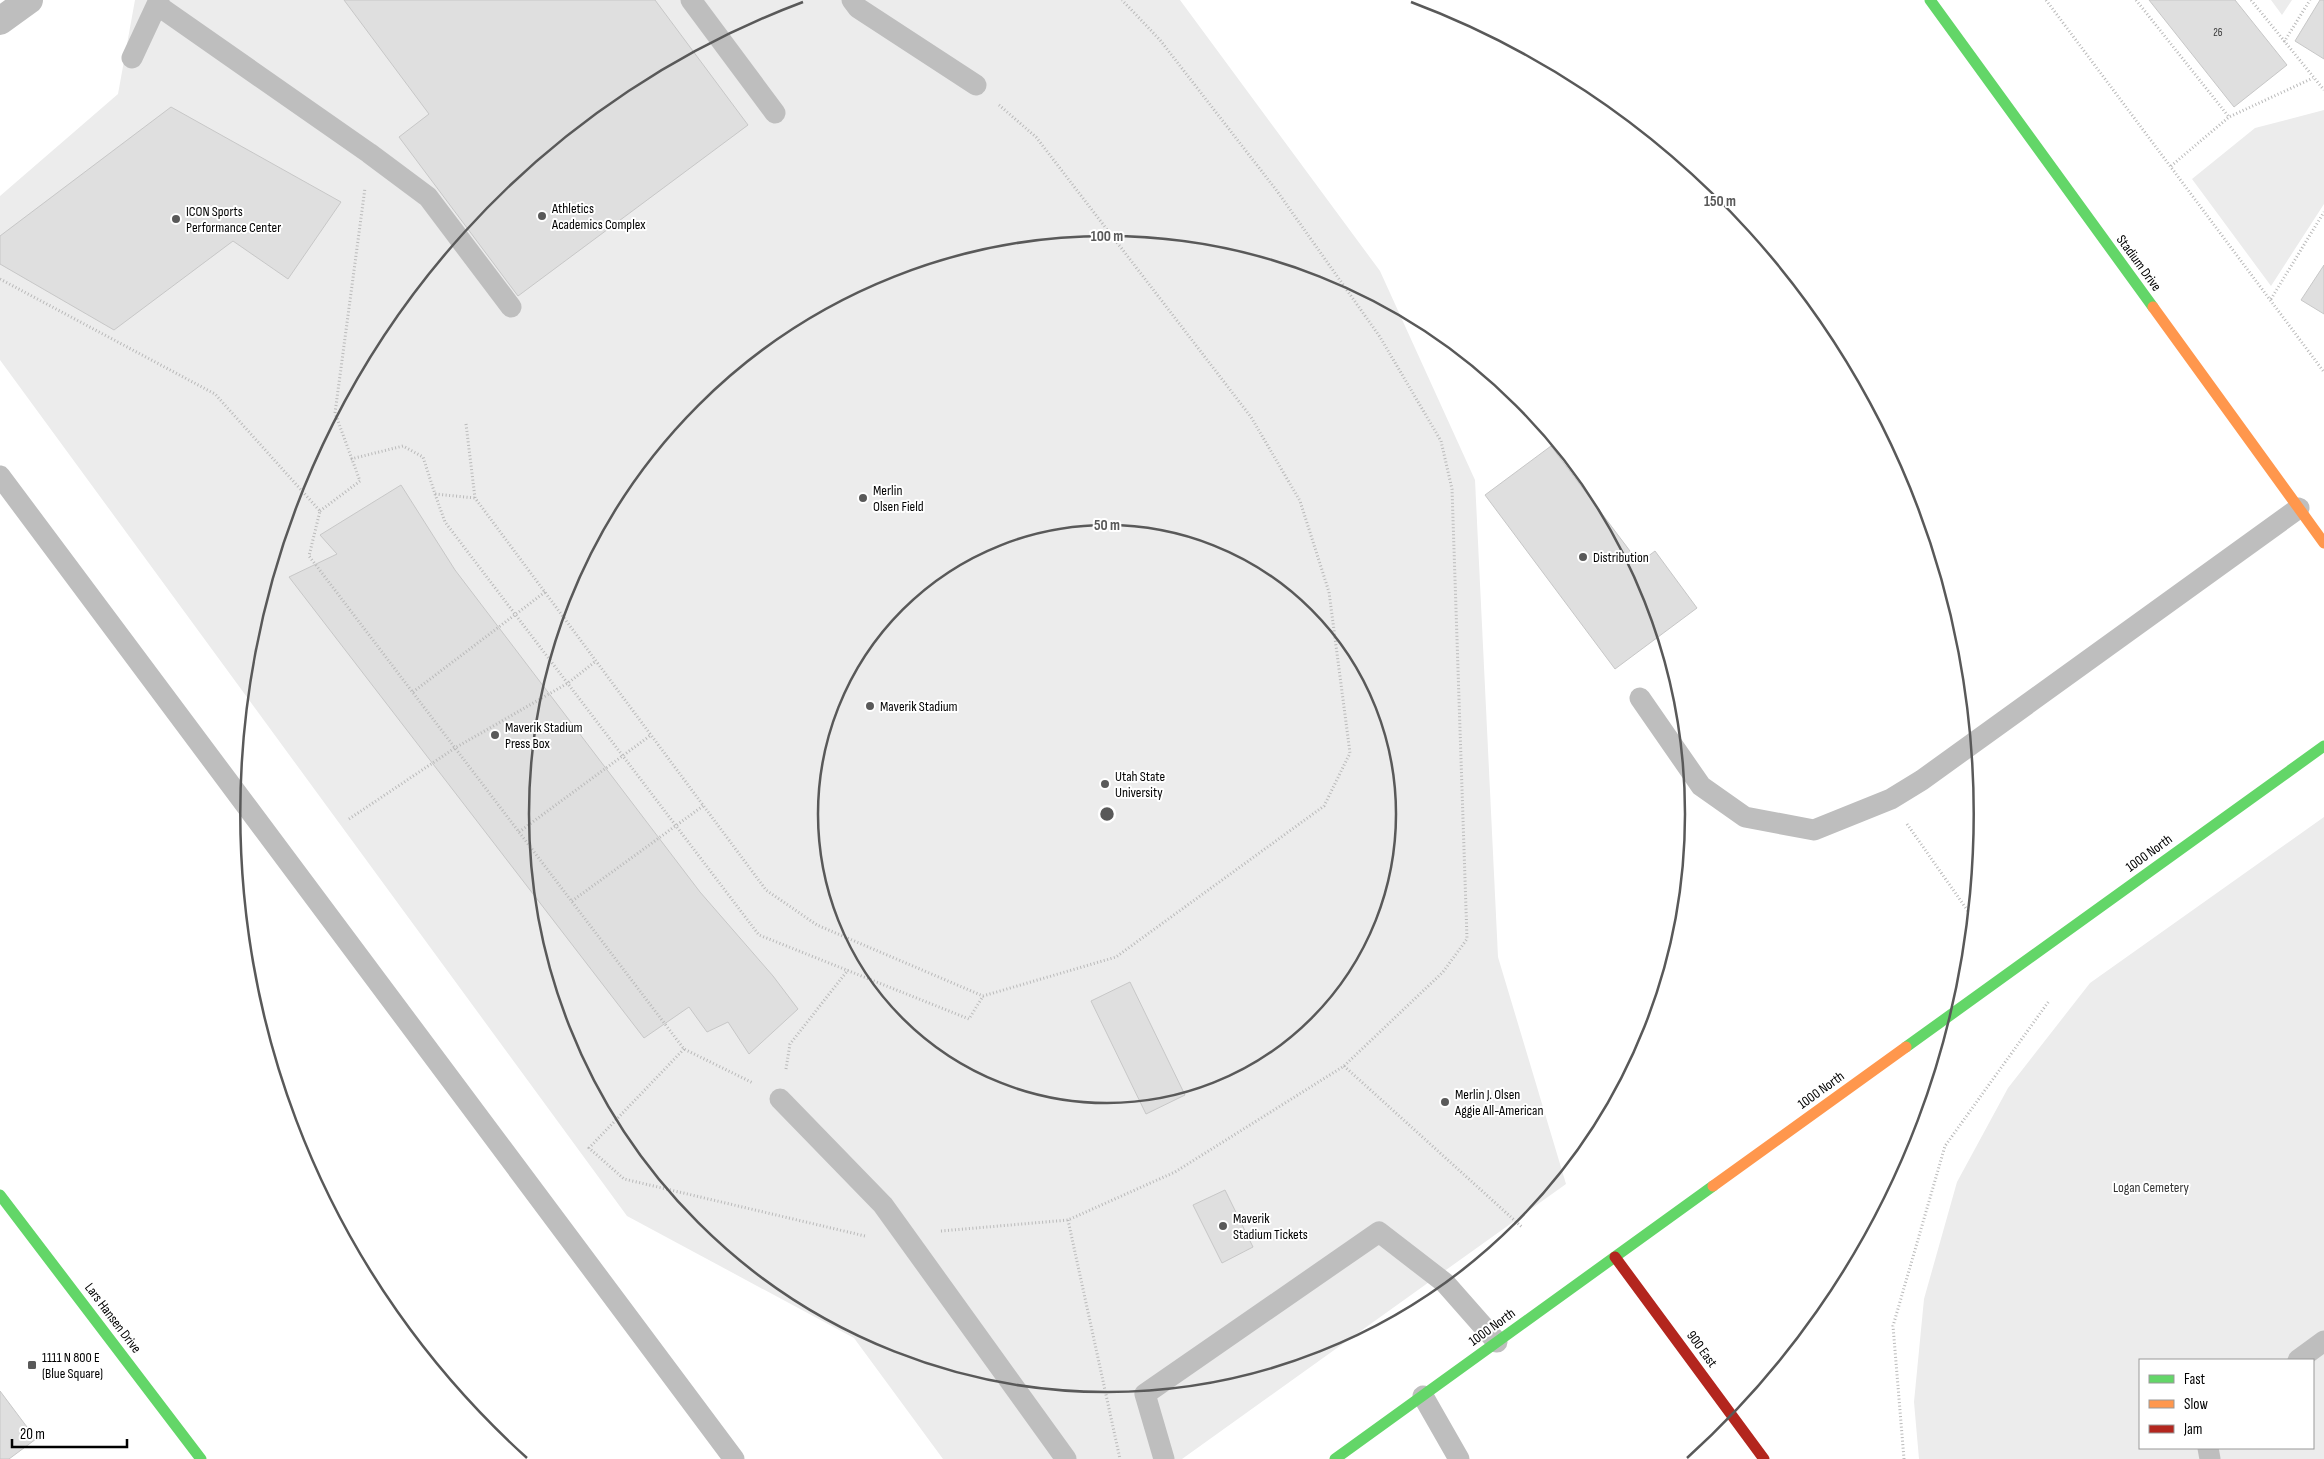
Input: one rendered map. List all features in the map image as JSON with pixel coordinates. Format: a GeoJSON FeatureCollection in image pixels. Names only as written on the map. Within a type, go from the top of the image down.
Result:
{"type":"FeatureCollection","features":[{"type":"Feature","properties":{"kind":"street"},"geometry":{"type":"LineString","coordinates":[[0,21],[29,0]]}},
{"type":"Feature","properties":{"kind":"street","name":"Stadium Drive"},"geometry":{"type":"LineString","coordinates":[[1930,0],[2324,543]]}},
{"type":"Feature","properties":{"kind":"street","name":"1000 North"},"geometry":{"type":"LineString","coordinates":[[1335,1459],[2324,746]]}},
{"type":"Feature","properties":{"kind":"street","name":"Lars Hansen Drive"},"geometry":{"type":"LineString","coordinates":[[0,1195],[201,1459]]}},
{"type":"Feature","properties":{"kind":"street","name":"900 East"},"geometry":{"type":"LineString","coordinates":[[1616,1257],[1764,1459]]}},
{"type":"Feature","properties":{"kind":"lane"},"geometry":{"type":"LineString","coordinates":[[690,0],[775,113]]}},
{"type":"Feature","properties":{"kind":"lane"},"geometry":{"type":"LineString","coordinates":[[852,0],[858,8],[976,85]]}},
{"type":"Feature","properties":{"kind":"lane"},"geometry":{"type":"LineString","coordinates":[[132,58],[158,2],[428,197],[511,307]]}},
{"type":"Feature","properties":{"kind":"lane"},"geometry":{"type":"LineString","coordinates":[[0,476],[734,1459]]}},
{"type":"Feature","properties":{"kind":"lane"},"geometry":{"type":"LineString","coordinates":[[1640,698],[1701,786],[1745,817],[1814,830],[1891,800],[1922,780],[2298,508]]}},
{"type":"Feature","properties":{"kind":"lane"},"geometry":{"type":"LineString","coordinates":[[780,1099],[883,1205],[1066,1459]]}},
{"type":"Feature","properties":{"kind":"lane"},"geometry":{"type":"LineString","coordinates":[[1164,1459],[1145,1394],[1379,1232],[1445,1283],[1497,1342]]}},
{"type":"Feature","properties":{"kind":"lane"},"geometry":{"type":"LineString","coordinates":[[2299,1359],[2324,1341]]}},
{"type":"Feature","properties":{"kind":"lane"},"geometry":{"type":"LineString","coordinates":[[1423,1396],[1459,1459]]}},
{"type":"Feature","properties":{"kind":"path"},"geometry":{"type":"LineString","coordinates":[[684,1049],[588,1148],[624,1179],[870,1237],[1068,1220],[1175,1172],[1344,1066],[1443,972],[1467,939],[1452,489],[1441,441],[1380,337],[1278,191],[1160,40],[1122,0]]}},
{"type":"Feature","properties":{"kind":"path"},"geometry":{"type":"LineString","coordinates":[[2046,0],[2324,372]]}},
{"type":"Feature","properties":{"kind":"path"},"geometry":{"type":"LineString","coordinates":[[2136,0],[2229,117]]}},
{"type":"Feature","properties":{"kind":"path"},"geometry":{"type":"LineString","coordinates":[[2251,0],[2283,42],[2324,90]]}},
{"type":"Feature","properties":{"kind":"path"},"geometry":{"type":"LineString","coordinates":[[2283,42],[2310,0]]}},
{"type":"Feature","properties":{"kind":"path"},"geometry":{"type":"LineString","coordinates":[[2171,166],[2229,117],[2313,78]]}},
{"type":"Feature","properties":{"kind":"path"},"geometry":{"type":"LineString","coordinates":[[466,424],[475,498],[766,890],[817,925],[983,996],[1116,956],[1324,806],[1350,753],[1329,592],[1300,501],[1251,417],[1036,137],[976,85]]}},
{"type":"Feature","properties":{"kind":"path"},"geometry":{"type":"LineString","coordinates":[[369,153],[335,414],[360,481],[320,511],[308,556],[684,1049],[729,1070],[780,1099],[790,1044],[848,970]]}},
{"type":"Feature","properties":{"kind":"path"},"geometry":{"type":"LineString","coordinates":[[2271,299],[2324,212]]}},
{"type":"Feature","properties":{"kind":"path"},"geometry":{"type":"LineString","coordinates":[[0,279],[215,394],[320,511]]}},
{"type":"Feature","properties":{"kind":"path"},"geometry":{"type":"LineString","coordinates":[[351,459],[403,446],[423,457],[445,522],[759,935],[969,1019],[983,996]]}},
{"type":"Feature","properties":{"kind":"path"},"geometry":{"type":"LineString","coordinates":[[435,494],[475,498]]}},
{"type":"Feature","properties":{"kind":"path"},"geometry":{"type":"LineString","coordinates":[[413,692],[545,592]]}},
{"type":"Feature","properties":{"kind":"path"},"geometry":{"type":"LineString","coordinates":[[349,819],[455,748],[568,683],[596,661]]}},
{"type":"Feature","properties":{"kind":"path"},"geometry":{"type":"LineString","coordinates":[[519,832],[651,735]]}},
{"type":"Feature","properties":{"kind":"path"},"geometry":{"type":"LineString","coordinates":[[1891,800],[1968,911]]}},
{"type":"Feature","properties":{"kind":"path"},"geometry":{"type":"LineString","coordinates":[[572,901],[703,806]]}},
{"type":"Feature","properties":{"kind":"path"},"geometry":{"type":"LineString","coordinates":[[1904,1459],[1894,1326],[1944,1146],[2049,1001]]}},
{"type":"Feature","properties":{"kind":"path"},"geometry":{"type":"LineString","coordinates":[[1344,1066],[1523,1228]]}},
{"type":"Feature","properties":{"kind":"path"},"geometry":{"type":"LineString","coordinates":[[1068,1220],[1120,1459]]}},
{"type":"Feature","properties":{"kind":"green space","name":"Maverik Stadium"},"geometry":{"type":"Polygon","coordinates":[[[135,0],[1180,0],[1380,271],[1475,480],[1498,957],[1566,1184],[1182,1459],[943,1459],[854,1338],[627,1216],[0,360],[0,196],[118,94],[135,0]]]}},
{"type":"Feature","properties":{"kind":"green space"},"geometry":{"type":"Polygon","coordinates":[[[2271,0],[2292,0],[2282,15],[2271,0]]]}},
{"type":"Feature","properties":{"kind":"green space"},"geometry":{"type":"Polygon","coordinates":[[[2324,110],[2324,204],[2271,286],[2192,179],[2255,128],[2324,110]]]}},
{"type":"Feature","properties":{"kind":"green space","name":"Logan Cemetery"},"geometry":{"type":"Polygon","coordinates":[[[2324,817],[2324,1459],[1919,1459],[1914,1402],[1924,1299],[1957,1182],[2008,1088],[2090,983],[2324,817]]]}},
{"type":"Feature","properties":{"kind":"building","name":"Athletics Academics Complex"},"geometry":{"type":"Polygon","coordinates":[[[344,0],[655,0],[748,125],[518,296],[399,137],[429,114],[344,0]]]}},
{"type":"Feature","properties":{"kind":"building"},"geometry":{"type":"Polygon","coordinates":[[[2149,0],[2235,0],[2287,65],[2234,107],[2149,0]]]}},
{"type":"Feature","properties":{"kind":"building"},"geometry":{"type":"Polygon","coordinates":[[[2320,0],[2324,0],[2324,59],[2295,41],[2320,0]]]}},
{"type":"Feature","properties":{"kind":"building","name":"ICON Sports Performance Center"},"geometry":{"type":"Polygon","coordinates":[[[171,107],[341,202],[288,279],[233,241],[114,330],[0,264],[0,236],[171,107]]]}},
{"type":"Feature","properties":{"kind":"building"},"geometry":{"type":"Polygon","coordinates":[[[2324,265],[2324,314],[2301,300],[2324,265]]]}},
{"type":"Feature","properties":{"kind":"building","name":"Distribution"},"geometry":{"type":"Polygon","coordinates":[[[1551,446],[1639,563],[1655,551],[1697,608],[1615,669],[1485,495],[1551,446]]]}},
{"type":"Feature","properties":{"kind":"building","name":"Maverik Stadium Press Box"},"geometry":{"type":"Polygon","coordinates":[[[401,485],[455,570],[700,892],[773,976],[798,1009],[749,1054],[728,1022],[707,1032],[689,1007],[644,1038],[289,577],[337,554],[320,535],[401,485]]]}},
{"type":"Feature","properties":{"kind":"building"},"geometry":{"type":"Polygon","coordinates":[[[1130,982],[1185,1095],[1146,1114],[1091,1001],[1130,982]]]}},
{"type":"Feature","properties":{"kind":"building","name":"Maverik Stadium Tickets"},"geometry":{"type":"Polygon","coordinates":[[[1225,1190],[1253,1247],[1222,1263],[1193,1205],[1225,1190]]]}},
{"type":"Feature","properties":{"kind":"building"},"geometry":{"type":"Polygon","coordinates":[[[0,1391],[36,1439],[9,1459],[0,1459],[0,1391]]]}},
{"type":"Feature","properties":{"kind":"traffic: fast"},"geometry":{"type":"LineString","coordinates":[[1930,0],[2153,307]]}},
{"type":"Feature","properties":{"kind":"traffic: fast"},"geometry":{"type":"LineString","coordinates":[[1906,1047],[2324,746]]}},
{"type":"Feature","properties":{"kind":"traffic: fast"},"geometry":{"type":"LineString","coordinates":[[1335,1459],[1713,1186]]}},
{"type":"Feature","properties":{"kind":"traffic: fast"},"geometry":{"type":"LineString","coordinates":[[0,1195],[201,1459]]}},
{"type":"Feature","properties":{"kind":"traffic: slow"},"geometry":{"type":"LineString","coordinates":[[2153,307],[2324,543]]}},
{"type":"Feature","properties":{"kind":"traffic: slow"},"geometry":{"type":"LineString","coordinates":[[1713,1186],[1906,1047]]}},
{"type":"Feature","properties":{"kind":"traffic: jam"},"geometry":{"type":"LineString","coordinates":[[1615,1257],[1764,1459]]}},
{"type":"Feature","properties":{"kind":"place","name":"Athletics Academics Complex"},"geometry":{"type":"Point","coordinates":[542,216]}},
{"type":"Feature","properties":{"kind":"place","name":"ICON Sports Performance Center"},"geometry":{"type":"Point","coordinates":[176,219]}},
{"type":"Feature","properties":{"kind":"place","name":"Merlin Olsen Field"},"geometry":{"type":"Point","coordinates":[863,498]}},
{"type":"Feature","properties":{"kind":"place","name":"Distribution"},"geometry":{"type":"Point","coordinates":[1583,557]}},
{"type":"Feature","properties":{"kind":"place","name":"Maverik Stadium"},"geometry":{"type":"Point","coordinates":[870,706]}},
{"type":"Feature","properties":{"kind":"place","name":"Maverik Stadium Press Box"},"geometry":{"type":"Point","coordinates":[495,735]}},
{"type":"Feature","properties":{"kind":"place","name":"Utah State University"},"geometry":{"type":"Point","coordinates":[1105,784]}},
{"type":"Feature","properties":{"kind":"place","name":"Merlin J. Olsen Aggie All-American"},"geometry":{"type":"Point","coordinates":[1445,1102]}},
{"type":"Feature","properties":{"kind":"place","name":"Maverik Stadium Tickets"},"geometry":{"type":"Point","coordinates":[1223,1226]}},
{"type":"Feature","properties":{"kind":"place","name":"1111 N 800 E (Blue Square)"},"geometry":{"type":"Point","coordinates":[32,1365]}}]}
